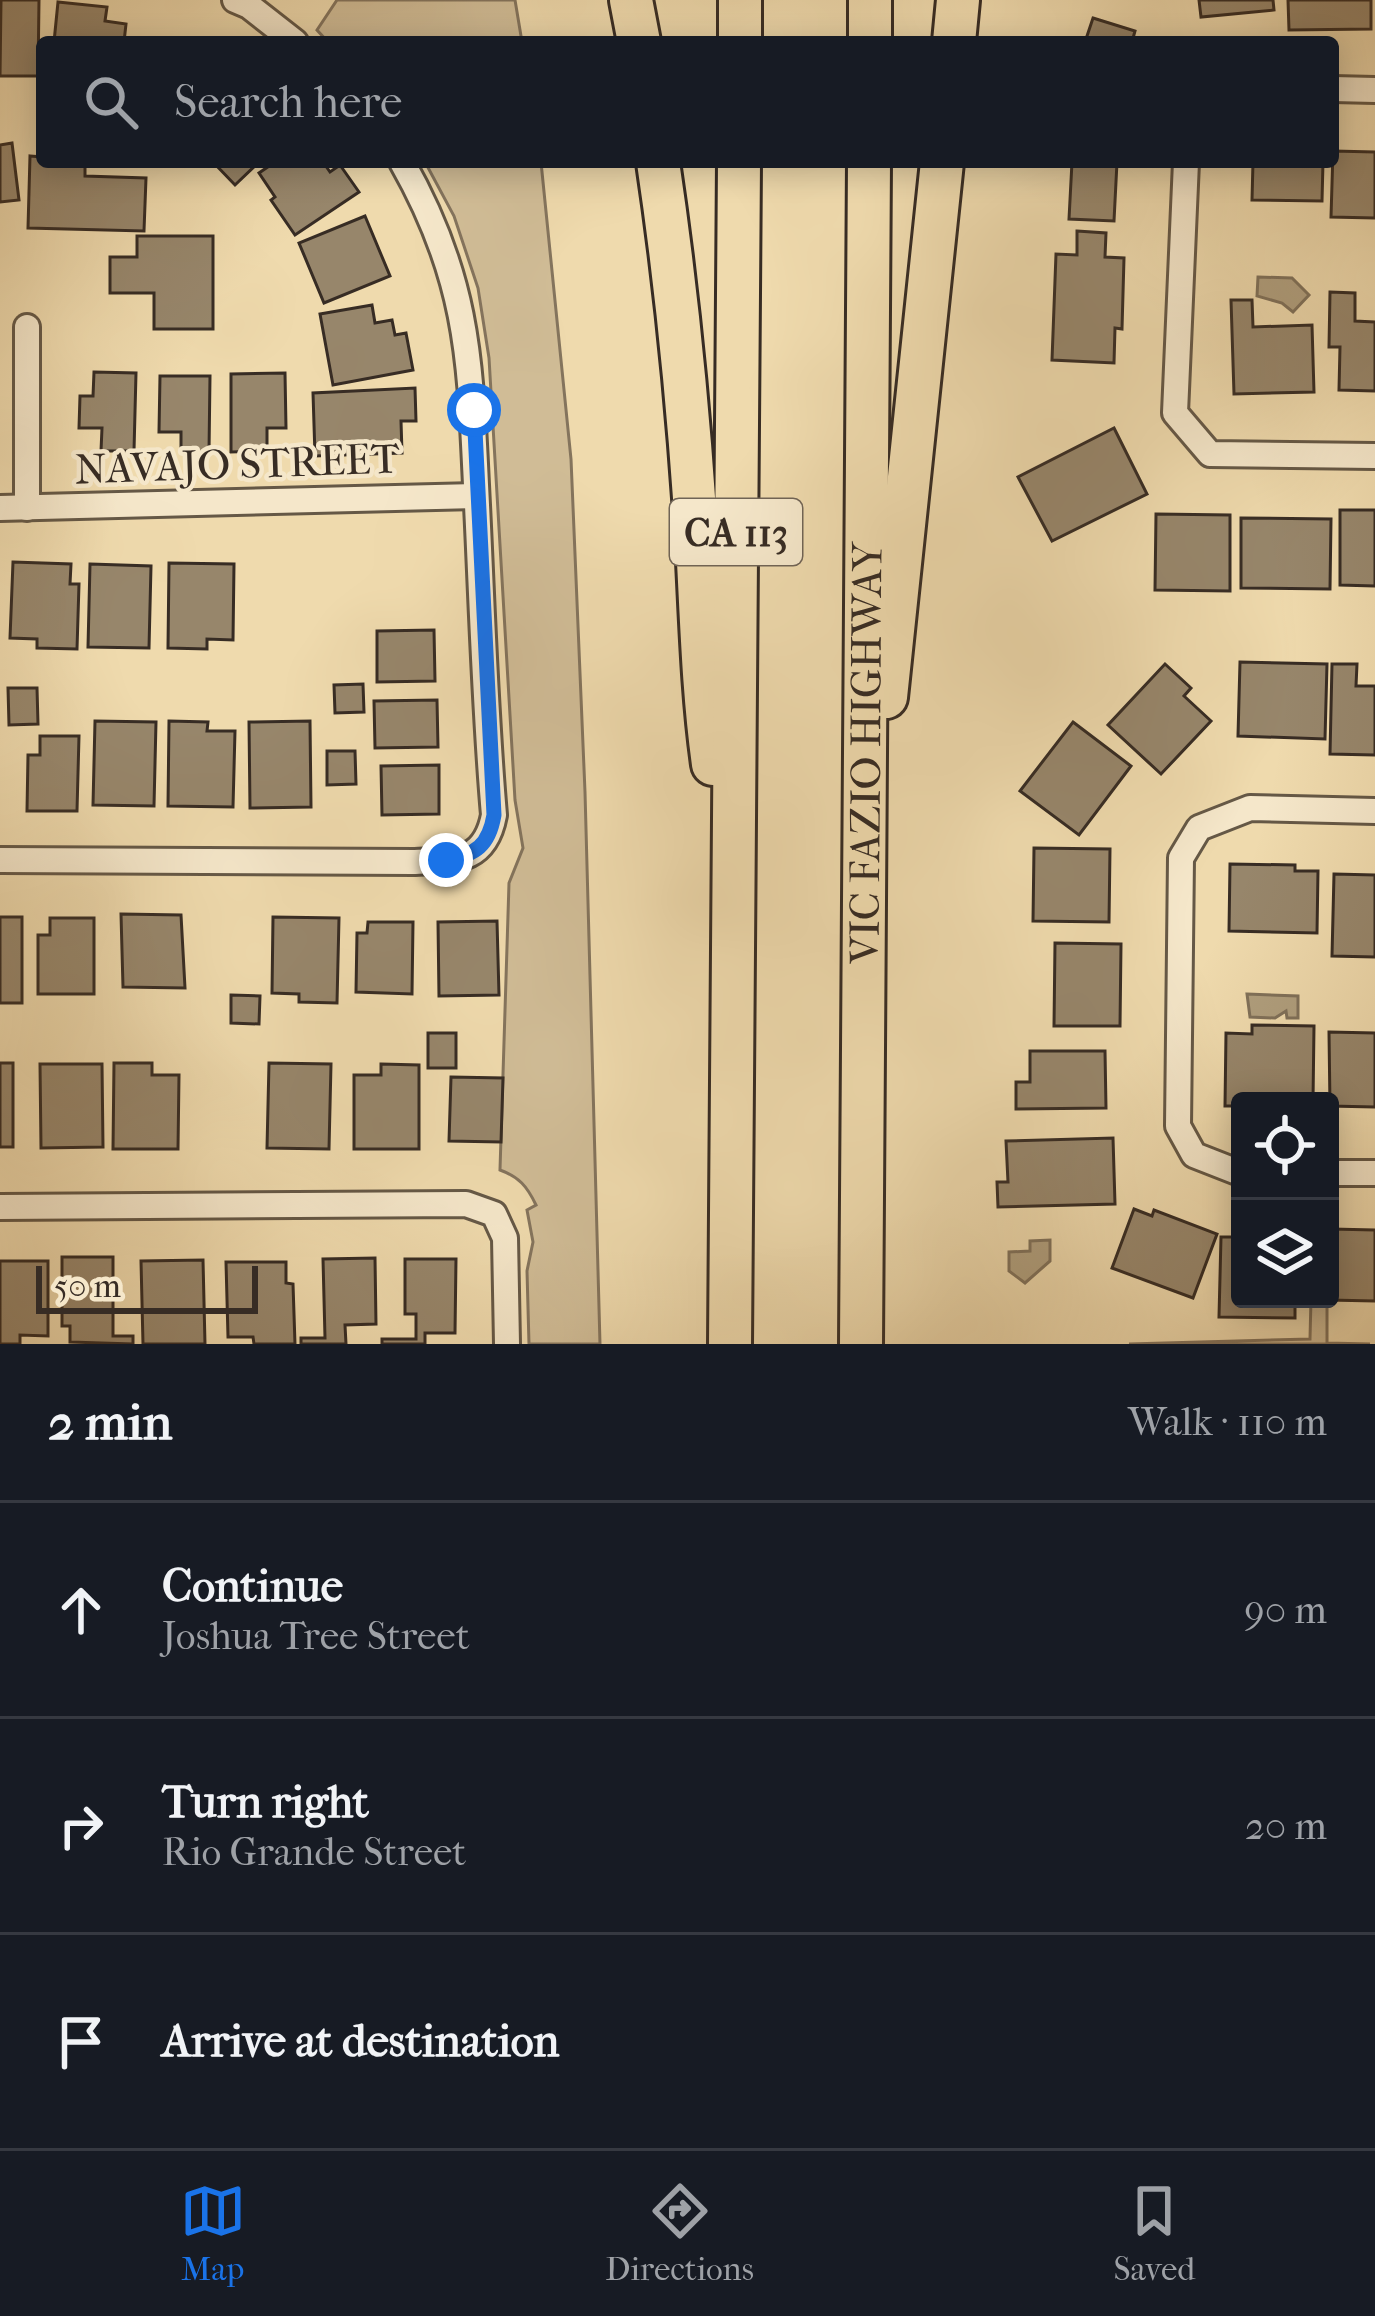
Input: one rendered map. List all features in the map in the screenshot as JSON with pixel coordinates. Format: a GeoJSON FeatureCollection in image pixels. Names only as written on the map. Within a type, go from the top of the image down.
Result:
{"type":"FeatureCollection","features":[{"type":"Feature","properties":{"kind":"highway"},"geometry":{"type":"LineString","coordinates":[[631,0],[638,36]]}},
{"type":"Feature","properties":{"kind":"highway"},"geometry":{"type":"LineString","coordinates":[[740,0],[740,36]]}},
{"type":"Feature","properties":{"kind":"highway"},"geometry":{"type":"LineString","coordinates":[[870,36],[871,0]]}},
{"type":"Feature","properties":{"kind":"highway"},"geometry":{"type":"LineString","coordinates":[[955,36],[958,0]]}},
{"type":"Feature","properties":{"kind":"highway"},"geometry":{"type":"LineString","coordinates":[[659,168],[680,320],[703,694],[734,902]]}},
{"type":"Feature","properties":{"kind":"highway","name":"CA 113"},"geometry":{"type":"LineString","coordinates":[[730,1344],[739,168]]}},
{"type":"Feature","properties":{"kind":"highway","name":"VIC FAZIO HIGHWAY"},"geometry":{"type":"LineString","coordinates":[[861,1344],[869,168]]}},
{"type":"Feature","properties":{"kind":"highway"},"geometry":{"type":"LineString","coordinates":[[862,841],[892,665],[941,168]]}},
{"type":"Feature","properties":{"kind":"street"},"geometry":{"type":"LineString","coordinates":[[235,0],[287,36]]}},
{"type":"Feature","properties":{"kind":"street"},"geometry":{"type":"LineString","coordinates":[[1339,88],[1375,90]]}},
{"type":"Feature","properties":{"kind":"street"},"geometry":{"type":"LineString","coordinates":[[0,860],[415,862],[465,857],[483,847],[494,815],[466,329],[450,263],[406,168]]}},
{"type":"Feature","properties":{"kind":"street"},"geometry":{"type":"LineString","coordinates":[[1186,168],[1175,413],[1210,454],[1375,457]]}},
{"type":"Feature","properties":{"kind":"street"},"geometry":{"type":"LineString","coordinates":[[27,327],[27,508]]}},
{"type":"Feature","properties":{"kind":"street","name":"NAVAJO STREET"},"geometry":{"type":"LineString","coordinates":[[0,508],[476,496]]}},
{"type":"Feature","properties":{"kind":"street"},"geometry":{"type":"LineString","coordinates":[[1231,1169],[1195,1155],[1178,1126],[1181,858],[1199,828],[1250,808],[1375,811]]}},
{"type":"Feature","properties":{"kind":"street"},"geometry":{"type":"LineString","coordinates":[[1339,1173],[1375,1174]]}},
{"type":"Feature","properties":{"kind":"street"},"geometry":{"type":"LineString","coordinates":[[0,1207],[466,1204],[494,1214],[505,1238],[507,1344]]}},
{"type":"Feature","properties":{"kind":"shaded area"},"geometry":{"type":"Polygon","coordinates":[[[337,0],[515,0],[521,36],[322,36],[317,30],[337,0]]]}},
{"type":"Feature","properties":{"kind":"shaded area"},"geometry":{"type":"Polygon","coordinates":[[[428,168],[542,168],[571,459],[600,1344],[529,1344],[527,1271],[533,1242],[527,1210],[536,1205],[522,1183],[500,1170],[509,883],[523,848],[515,800],[489,358],[478,288],[454,216],[428,168]]]}},
{"type":"Feature","properties":{"kind":"shaded area"},"geometry":{"type":"Polygon","coordinates":[[[1258,277],[1292,278],[1309,295],[1293,312],[1282,303],[1257,296],[1258,277]]]}},
{"type":"Feature","properties":{"kind":"shaded area"},"geometry":{"type":"Polygon","coordinates":[[[1247,994],[1298,996],[1298,1018],[1287,1018],[1286,1011],[1275,1018],[1250,1017],[1247,994]]]}},
{"type":"Feature","properties":{"kind":"shaded area"},"geometry":{"type":"Polygon","coordinates":[[[1050,1240],[1050,1261],[1025,1283],[1009,1271],[1009,1252],[1030,1251],[1030,1241],[1050,1240]]]}},
{"type":"Feature","properties":{"kind":"shaded area"},"geometry":{"type":"Polygon","coordinates":[[[1311,1308],[1327,1308],[1327,1343],[1370,1344],[1129,1344],[1310,1339],[1311,1308]]]}},
{"type":"Feature","properties":{"kind":"building"},"geometry":{"type":"Polygon","coordinates":[[[1,0],[39,0],[36,76],[0,76],[1,0]]]}},
{"type":"Feature","properties":{"kind":"building"},"geometry":{"type":"Polygon","coordinates":[[[1199,0],[1273,0],[1274,10],[1201,17],[1199,0]]]}},
{"type":"Feature","properties":{"kind":"building"},"geometry":{"type":"Polygon","coordinates":[[[1288,0],[1371,0],[1371,29],[1289,30],[1288,0]]]}},
{"type":"Feature","properties":{"kind":"building"},"geometry":{"type":"Polygon","coordinates":[[[58,2],[107,7],[105,21],[126,24],[125,36],[55,36],[58,2]]]}},
{"type":"Feature","properties":{"kind":"building"},"geometry":{"type":"Polygon","coordinates":[[[1093,18],[1135,31],[1134,36],[1087,36],[1093,18]]]}},
{"type":"Feature","properties":{"kind":"building"},"geometry":{"type":"Polygon","coordinates":[[[12,143],[19,200],[0,202],[0,145],[12,143]]]}},
{"type":"Feature","properties":{"kind":"building"},"geometry":{"type":"Polygon","coordinates":[[[1339,151],[1375,152],[1375,218],[1331,217],[1332,168],[1339,168],[1339,151]]]}},
{"type":"Feature","properties":{"kind":"building"},"geometry":{"type":"Polygon","coordinates":[[[30,156],[36,156],[36,168],[85,168],[85,176],[146,178],[144,231],[28,228],[30,156]]]}},
{"type":"Feature","properties":{"kind":"building"},"geometry":{"type":"Polygon","coordinates":[[[219,168],[253,168],[235,185],[219,168]]]}},
{"type":"Feature","properties":{"kind":"building"},"geometry":{"type":"Polygon","coordinates":[[[266,168],[327,168],[330,172],[342,168],[359,192],[295,235],[259,173],[266,168]]]}},
{"type":"Feature","properties":{"kind":"building"},"geometry":{"type":"Polygon","coordinates":[[[1072,168],[1117,168],[1114,221],[1069,219],[1072,168]]]}},
{"type":"Feature","properties":{"kind":"building"},"geometry":{"type":"Polygon","coordinates":[[[1253,168],[1323,168],[1322,201],[1252,200],[1253,168]]]}},
{"type":"Feature","properties":{"kind":"building"},"geometry":{"type":"Polygon","coordinates":[[[365,216],[390,276],[324,303],[299,243],[365,216]]]}},
{"type":"Feature","properties":{"kind":"building"},"geometry":{"type":"Polygon","coordinates":[[[1077,231],[1106,233],[1105,257],[1124,258],[1122,329],[1115,328],[1114,363],[1052,360],[1056,254],[1077,255],[1077,231]]]}},
{"type":"Feature","properties":{"kind":"building"},"geometry":{"type":"Polygon","coordinates":[[[137,236],[213,236],[213,329],[154,329],[154,293],[110,293],[110,257],[137,257],[137,236]]]}},
{"type":"Feature","properties":{"kind":"building"},"geometry":{"type":"Polygon","coordinates":[[[1330,292],[1355,293],[1355,321],[1375,322],[1375,391],[1339,390],[1340,347],[1329,347],[1330,292]]]}},
{"type":"Feature","properties":{"kind":"building"},"geometry":{"type":"Polygon","coordinates":[[[1231,300],[1252,300],[1253,327],[1312,325],[1314,392],[1234,394],[1231,300]]]}},
{"type":"Feature","properties":{"kind":"building"},"geometry":{"type":"Polygon","coordinates":[[[372,305],[375,323],[392,320],[395,335],[406,333],[413,370],[333,385],[320,314],[372,305]]]}},
{"type":"Feature","properties":{"kind":"building"},"geometry":{"type":"Polygon","coordinates":[[[94,372],[136,373],[134,451],[101,451],[102,428],[79,428],[80,396],[93,396],[94,372]]]}},
{"type":"Feature","properties":{"kind":"building"},"geometry":{"type":"Polygon","coordinates":[[[285,373],[286,428],[267,428],[267,451],[231,452],[231,374],[285,373]]]}},
{"type":"Feature","properties":{"kind":"building"},"geometry":{"type":"Polygon","coordinates":[[[160,376],[210,376],[209,452],[181,452],[181,432],[159,432],[160,376]]]}},
{"type":"Feature","properties":{"kind":"building"},"geometry":{"type":"Polygon","coordinates":[[[415,388],[416,421],[401,421],[402,453],[315,456],[313,393],[415,388]]]}},
{"type":"Feature","properties":{"kind":"building"},"geometry":{"type":"Polygon","coordinates":[[[1114,428],[1147,494],[1052,541],[1018,477],[1114,428]]]}},
{"type":"Feature","properties":{"kind":"building"},"geometry":{"type":"Polygon","coordinates":[[[1340,510],[1375,510],[1375,586],[1340,585],[1340,510]]]}},
{"type":"Feature","properties":{"kind":"building"},"geometry":{"type":"Polygon","coordinates":[[[1156,514],[1230,515],[1230,591],[1155,590],[1156,514]]]}},
{"type":"Feature","properties":{"kind":"building"},"geometry":{"type":"Polygon","coordinates":[[[1241,518],[1331,519],[1330,589],[1241,588],[1241,518]]]}},
{"type":"Feature","properties":{"kind":"building"},"geometry":{"type":"Polygon","coordinates":[[[13,562],[71,564],[70,584],[79,584],[77,649],[37,648],[37,639],[10,638],[13,562]]]}},
{"type":"Feature","properties":{"kind":"building"},"geometry":{"type":"Polygon","coordinates":[[[169,563],[234,564],[233,640],[207,639],[207,649],[168,648],[169,563]]]}},
{"type":"Feature","properties":{"kind":"building"},"geometry":{"type":"Polygon","coordinates":[[[90,564],[151,566],[149,648],[88,647],[90,564]]]}},
{"type":"Feature","properties":{"kind":"building"},"geometry":{"type":"Polygon","coordinates":[[[434,630],[435,681],[377,682],[377,631],[434,630]]]}},
{"type":"Feature","properties":{"kind":"building"},"geometry":{"type":"Polygon","coordinates":[[[1240,662],[1327,664],[1325,739],[1238,736],[1240,662]]]}},
{"type":"Feature","properties":{"kind":"building"},"geometry":{"type":"Polygon","coordinates":[[[1165,664],[1191,688],[1184,696],[1211,721],[1161,774],[1108,725],[1165,664]]]}},
{"type":"Feature","properties":{"kind":"building"},"geometry":{"type":"Polygon","coordinates":[[[1332,664],[1357,664],[1356,686],[1375,686],[1375,755],[1330,754],[1332,664]]]}},
{"type":"Feature","properties":{"kind":"building"},"geometry":{"type":"Polygon","coordinates":[[[363,684],[364,712],[335,713],[334,685],[363,684]]]}},
{"type":"Feature","properties":{"kind":"building"},"geometry":{"type":"Polygon","coordinates":[[[8,688],[37,688],[38,724],[9,725],[8,688]]]}},
{"type":"Feature","properties":{"kind":"building"},"geometry":{"type":"Polygon","coordinates":[[[437,700],[438,747],[375,748],[374,701],[437,700]]]}},
{"type":"Feature","properties":{"kind":"building"},"geometry":{"type":"Polygon","coordinates":[[[95,721],[156,722],[154,806],[93,805],[95,721]]]}},
{"type":"Feature","properties":{"kind":"building"},"geometry":{"type":"Polygon","coordinates":[[[169,721],[208,722],[207,731],[235,731],[233,807],[168,806],[169,721]]]}},
{"type":"Feature","properties":{"kind":"building"},"geometry":{"type":"Polygon","coordinates":[[[310,721],[311,807],[250,808],[249,722],[310,721]]]}},
{"type":"Feature","properties":{"kind":"building"},"geometry":{"type":"Polygon","coordinates":[[[1073,722],[1131,766],[1079,835],[1020,791],[1073,722]]]}},
{"type":"Feature","properties":{"kind":"building"},"geometry":{"type":"Polygon","coordinates":[[[40,736],[79,736],[77,811],[27,811],[28,755],[40,755],[40,736]]]}},
{"type":"Feature","properties":{"kind":"building"},"geometry":{"type":"Polygon","coordinates":[[[327,751],[355,751],[356,784],[327,785],[327,751]]]}},
{"type":"Feature","properties":{"kind":"building"},"geometry":{"type":"Polygon","coordinates":[[[439,765],[439,814],[382,815],[381,766],[439,765]]]}},
{"type":"Feature","properties":{"kind":"building"},"geometry":{"type":"Polygon","coordinates":[[[1034,848],[1110,849],[1109,922],[1033,921],[1034,848]]]}},
{"type":"Feature","properties":{"kind":"building"},"geometry":{"type":"Polygon","coordinates":[[[1230,864],[1295,865],[1295,871],[1318,871],[1317,933],[1229,931],[1230,864]]]}},
{"type":"Feature","properties":{"kind":"building"},"geometry":{"type":"Polygon","coordinates":[[[1334,874],[1375,875],[1375,957],[1332,956],[1334,874]]]}},
{"type":"Feature","properties":{"kind":"building"},"geometry":{"type":"Polygon","coordinates":[[[121,914],[181,915],[185,988],[123,987],[121,914]]]}},
{"type":"Feature","properties":{"kind":"building"},"geometry":{"type":"Polygon","coordinates":[[[0,917],[22,917],[22,1003],[0,1003],[0,917]]]}},
{"type":"Feature","properties":{"kind":"building"},"geometry":{"type":"Polygon","coordinates":[[[273,917],[339,918],[337,1003],[299,1002],[299,994],[272,993],[273,917]]]}},
{"type":"Feature","properties":{"kind":"building"},"geometry":{"type":"Polygon","coordinates":[[[50,918],[94,918],[94,994],[38,994],[38,935],[50,935],[50,918]]]}},
{"type":"Feature","properties":{"kind":"building"},"geometry":{"type":"Polygon","coordinates":[[[497,921],[499,995],[439,996],[438,922],[497,921]]]}},
{"type":"Feature","properties":{"kind":"building"},"geometry":{"type":"Polygon","coordinates":[[[368,922],[413,922],[412,994],[356,992],[357,933],[367,933],[368,922]]]}},
{"type":"Feature","properties":{"kind":"building"},"geometry":{"type":"Polygon","coordinates":[[[1055,943],[1121,944],[1120,1026],[1054,1026],[1055,943]]]}},
{"type":"Feature","properties":{"kind":"building"},"geometry":{"type":"Polygon","coordinates":[[[231,995],[260,996],[259,1024],[231,1023],[231,995]]]}},
{"type":"Feature","properties":{"kind":"building"},"geometry":{"type":"Polygon","coordinates":[[[1252,1025],[1314,1026],[1313,1092],[1231,1092],[1231,1106],[1225,1106],[1226,1033],[1252,1034],[1252,1025]]]}},
{"type":"Feature","properties":{"kind":"building"},"geometry":{"type":"Polygon","coordinates":[[[1329,1032],[1375,1033],[1375,1107],[1339,1106],[1339,1092],[1330,1092],[1329,1032]]]}},
{"type":"Feature","properties":{"kind":"building"},"geometry":{"type":"Polygon","coordinates":[[[428,1033],[456,1033],[456,1068],[428,1068],[428,1033]]]}},
{"type":"Feature","properties":{"kind":"building"},"geometry":{"type":"Polygon","coordinates":[[[1030,1051],[1105,1051],[1106,1108],[1016,1109],[1016,1082],[1030,1082],[1030,1051]]]}},
{"type":"Feature","properties":{"kind":"building"},"geometry":{"type":"Polygon","coordinates":[[[0,1063],[13,1063],[13,1147],[0,1147],[0,1063]]]}},
{"type":"Feature","properties":{"kind":"building"},"geometry":{"type":"Polygon","coordinates":[[[114,1063],[152,1063],[152,1075],[179,1075],[178,1149],[113,1149],[114,1063]]]}},
{"type":"Feature","properties":{"kind":"building"},"geometry":{"type":"Polygon","coordinates":[[[269,1063],[331,1064],[329,1149],[267,1148],[269,1063]]]}},
{"type":"Feature","properties":{"kind":"building"},"geometry":{"type":"Polygon","coordinates":[[[40,1064],[102,1064],[103,1147],[41,1148],[40,1064]]]}},
{"type":"Feature","properties":{"kind":"building"},"geometry":{"type":"Polygon","coordinates":[[[381,1064],[419,1065],[419,1149],[354,1149],[354,1075],[381,1075],[381,1064]]]}},
{"type":"Feature","properties":{"kind":"building"},"geometry":{"type":"Polygon","coordinates":[[[451,1077],[503,1078],[501,1142],[449,1141],[451,1077]]]}},
{"type":"Feature","properties":{"kind":"building"},"geometry":{"type":"Polygon","coordinates":[[[1113,1138],[1115,1204],[998,1207],[997,1182],[1008,1182],[1006,1141],[1113,1138]]]}},
{"type":"Feature","properties":{"kind":"building"},"geometry":{"type":"Polygon","coordinates":[[[1134,1209],[1152,1216],[1154,1210],[1217,1234],[1193,1298],[1112,1268],[1134,1209]]]}},
{"type":"Feature","properties":{"kind":"building"},"geometry":{"type":"Polygon","coordinates":[[[1339,1229],[1375,1230],[1375,1301],[1339,1300],[1339,1229]]]}},
{"type":"Feature","properties":{"kind":"building"},"geometry":{"type":"Polygon","coordinates":[[[1221,1237],[1231,1237],[1231,1308],[1295,1308],[1295,1318],[1219,1317],[1221,1237]]]}},
{"type":"Feature","properties":{"kind":"building"},"geometry":{"type":"Polygon","coordinates":[[[62,1257],[113,1257],[113,1336],[133,1336],[133,1344],[70,1342],[70,1326],[62,1326],[62,1257]]]}},
{"type":"Feature","properties":{"kind":"building"},"geometry":{"type":"Polygon","coordinates":[[[375,1258],[376,1324],[345,1325],[346,1344],[301,1344],[301,1338],[325,1338],[323,1259],[375,1258]]]}},
{"type":"Feature","properties":{"kind":"building"},"geometry":{"type":"Polygon","coordinates":[[[405,1259],[456,1259],[455,1333],[425,1333],[425,1344],[382,1344],[382,1339],[416,1339],[416,1314],[405,1314],[405,1259]]]}},
{"type":"Feature","properties":{"kind":"building"},"geometry":{"type":"Polygon","coordinates":[[[203,1260],[205,1344],[143,1344],[141,1261],[203,1260]]]}},
{"type":"Feature","properties":{"kind":"building"},"geometry":{"type":"Polygon","coordinates":[[[0,1261],[48,1261],[48,1336],[20,1335],[20,1344],[0,1344],[0,1261]]]}},
{"type":"Feature","properties":{"kind":"building"},"geometry":{"type":"Polygon","coordinates":[[[226,1262],[286,1262],[286,1283],[293,1284],[295,1344],[254,1344],[253,1337],[228,1337],[226,1262]]]}},
{"type":"Feature","properties":{"kind":"route"},"geometry":{"type":"LineString","coordinates":[[446,860],[483,847],[494,815],[474,410]]}}]}
